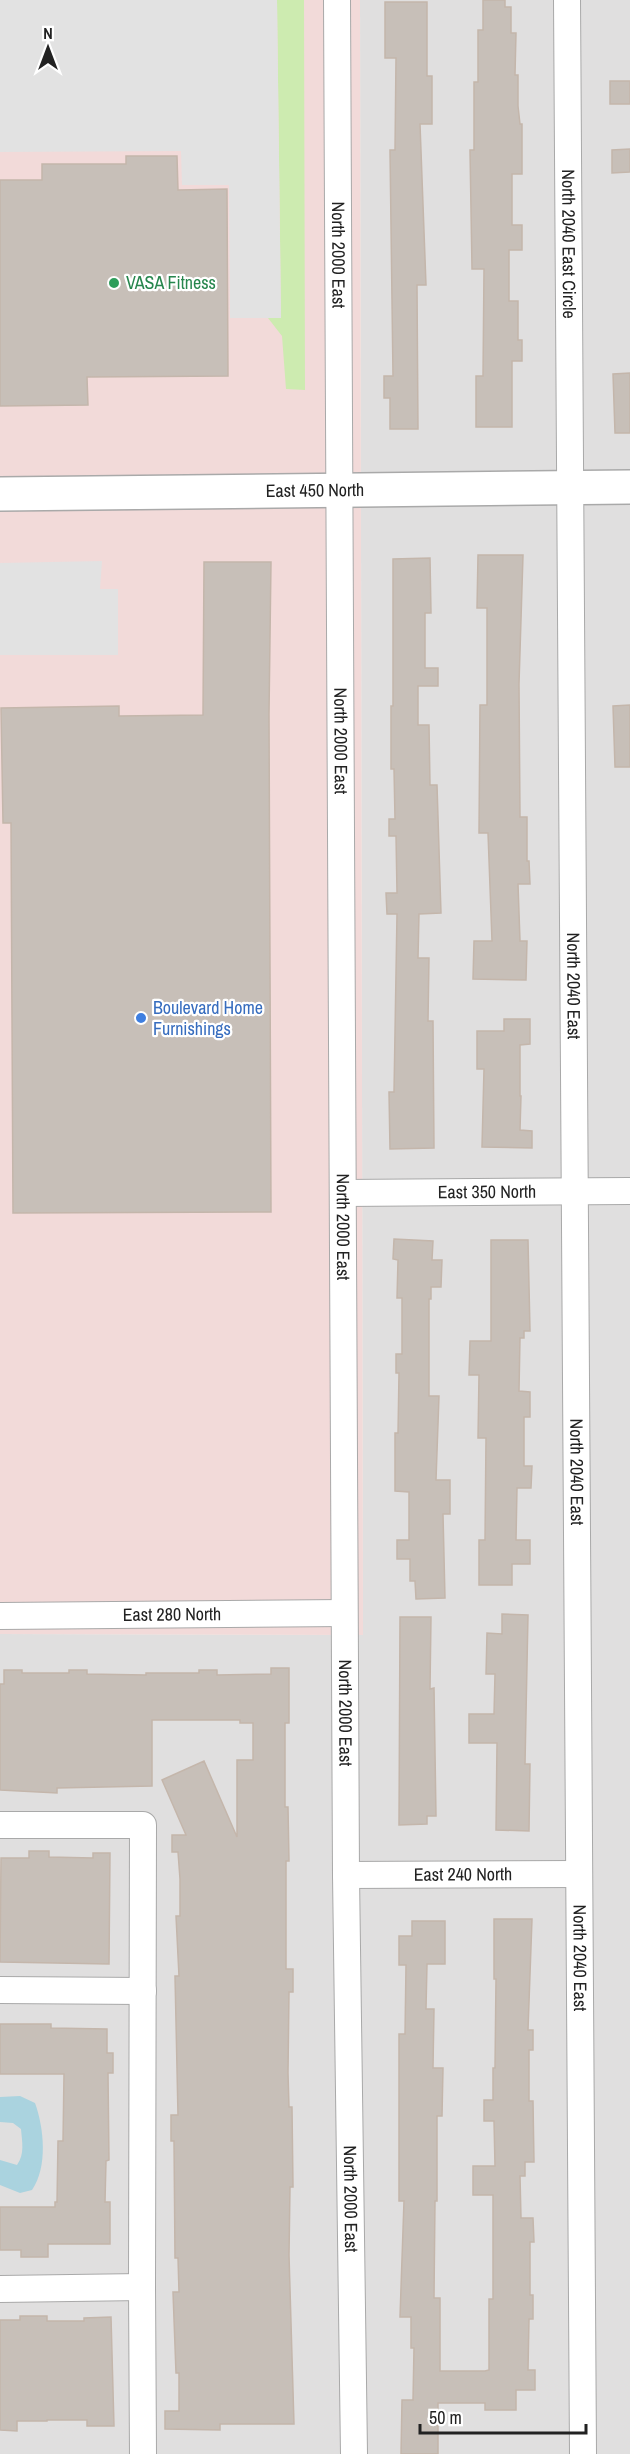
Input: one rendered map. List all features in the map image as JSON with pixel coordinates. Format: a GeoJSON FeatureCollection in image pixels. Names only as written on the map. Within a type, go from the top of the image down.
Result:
{"type":"FeatureCollection","features":[{"type":"Feature","properties":{"kind":"street","name":"North 2000 East"},"geometry":{"type":"LineString","coordinates":[[337,0],[345,1875],[354,2454]]}},
{"type":"Feature","properties":{"kind":"street","name":"North 2040 East Circle"},"geometry":{"type":"LineString","coordinates":[[567,0],[570,488]]}},
{"type":"Feature","properties":{"kind":"street","name":"East 450 North"},"geometry":{"type":"LineString","coordinates":[[0,494],[630,487]]}},
{"type":"Feature","properties":{"kind":"street","name":"North 2040 East"},"geometry":{"type":"LineString","coordinates":[[570,488],[583,2454]]}},
{"type":"Feature","properties":{"kind":"street","name":"East 350 North"},"geometry":{"type":"LineString","coordinates":[[343,1193],[630,1191]]}},
{"type":"Feature","properties":{"kind":"street","name":"East 280 North"},"geometry":{"type":"LineString","coordinates":[[0,1616],[344,1613]]}},
{"type":"Feature","properties":{"kind":"street"},"geometry":{"type":"LineString","coordinates":[[0,1825],[143,1826],[143,2454]]}},
{"type":"Feature","properties":{"kind":"street","name":"East 240 North"},"geometry":{"type":"LineString","coordinates":[[345,1875],[579,1874]]}},
{"type":"Feature","properties":{"kind":"street"},"geometry":{"type":"LineString","coordinates":[[0,1990],[143,1991]]}},
{"type":"Feature","properties":{"kind":"street"},"geometry":{"type":"LineString","coordinates":[[0,2289],[142,2288]]}},
{"type":"Feature","properties":{"kind":"shaded area"},"geometry":{"type":"Polygon","coordinates":[[[0,0],[360,0],[363,1635],[0,1634],[0,0]]]}},
{"type":"Feature","properties":{"kind":"shaded area"},"geometry":{"type":"Polygon","coordinates":[[[0,0],[277,0],[281,318],[230,318],[229,185],[182,185],[181,151],[0,152],[0,0]]]}},
{"type":"Feature","properties":{"kind":"shaded area"},"geometry":{"type":"Polygon","coordinates":[[[360,0],[630,0],[630,2454],[0,2454],[0,1634],[363,1635],[360,0]]]}},
{"type":"Feature","properties":{"kind":"shaded area"},"geometry":{"type":"Polygon","coordinates":[[[102,561],[100,589],[118,589],[118,655],[0,655],[0,563],[102,561]]]}},
{"type":"Feature","properties":{"kind":"green space"},"geometry":{"type":"Polygon","coordinates":[[[277,0],[304,0],[305,390],[286,389],[282,336],[268,318],[281,318],[277,0]]]}},
{"type":"Feature","properties":{"kind":"water"},"geometry":{"type":"Polygon","coordinates":[[[20,2096],[35,2103],[41,2124],[43,2147],[37,2181],[32,2190],[20,2193],[0,2185],[0,2160],[17,2165],[22,2148],[21,2129],[13,2123],[0,2122],[0,2097],[20,2096]]]}},
{"type":"Feature","properties":{"kind":"building"},"geometry":{"type":"Polygon","coordinates":[[[483,0],[505,0],[505,7],[511,7],[511,33],[516,33],[515,75],[518,75],[518,106],[520,124],[522,124],[522,174],[512,174],[512,225],[522,225],[522,250],[509,250],[509,301],[518,301],[518,340],[522,340],[522,361],[512,361],[512,427],[476,427],[476,376],[483,376],[484,269],[472,269],[470,150],[474,150],[474,82],[478,82],[478,30],[483,30],[483,0]]]}},
{"type":"Feature","properties":{"kind":"building"},"geometry":{"type":"Polygon","coordinates":[[[385,2],[427,2],[427,76],[432,76],[432,124],[420,124],[426,285],[417,285],[418,429],[390,429],[390,398],[384,398],[384,376],[393,376],[390,150],[395,150],[396,58],[385,58],[385,2]]]}},
{"type":"Feature","properties":{"kind":"building"},"geometry":{"type":"Polygon","coordinates":[[[610,81],[630,81],[630,104],[610,104],[610,81]]]}},
{"type":"Feature","properties":{"kind":"building"},"geometry":{"type":"Polygon","coordinates":[[[630,149],[630,172],[612,173],[612,150],[630,149]]]}},
{"type":"Feature","properties":{"kind":"building","name":"VASA Fitness"},"geometry":{"type":"Polygon","coordinates":[[[126,156],[177,156],[178,190],[227,189],[228,376],[87,377],[88,405],[0,406],[0,180],[42,180],[42,164],[126,164],[126,156]]]}},
{"type":"Feature","properties":{"kind":"building"},"geometry":{"type":"Polygon","coordinates":[[[630,373],[630,433],[615,433],[613,374],[630,373]]]}},
{"type":"Feature","properties":{"kind":"building"},"geometry":{"type":"Polygon","coordinates":[[[478,555],[523,555],[519,684],[520,817],[527,817],[527,861],[529,861],[530,884],[518,884],[520,941],[527,941],[526,980],[473,979],[474,941],[492,941],[488,833],[479,833],[480,705],[487,705],[487,608],[477,608],[478,555]]]}},
{"type":"Feature","properties":{"kind":"building"},"geometry":{"type":"Polygon","coordinates":[[[430,558],[431,613],[425,613],[425,668],[438,668],[438,686],[418,686],[418,725],[429,725],[430,785],[437,785],[441,913],[419,914],[418,958],[429,958],[428,1021],[433,1021],[434,1148],[390,1149],[389,1092],[394,1092],[397,914],[387,914],[386,893],[397,893],[396,836],[389,836],[389,819],[395,819],[394,769],[391,769],[393,559],[430,558]]]}},
{"type":"Feature","properties":{"kind":"building","name":"Boulevard Home Furnishings"},"geometry":{"type":"Polygon","coordinates":[[[204,562],[271,562],[269,714],[271,1212],[13,1213],[11,823],[3,823],[1,708],[119,706],[119,716],[203,715],[204,562]]]}},
{"type":"Feature","properties":{"kind":"building"},"geometry":{"type":"Polygon","coordinates":[[[630,705],[630,767],[615,767],[613,706],[630,705]]]}},
{"type":"Feature","properties":{"kind":"building"},"geometry":{"type":"Polygon","coordinates":[[[504,1019],[530,1019],[530,1044],[520,1045],[520,1130],[532,1131],[532,1148],[482,1147],[484,1069],[477,1069],[477,1031],[504,1031],[504,1019]]]}},
{"type":"Feature","properties":{"kind":"building"},"geometry":{"type":"Polygon","coordinates":[[[394,1239],[433,1241],[432,1260],[442,1260],[441,1287],[431,1287],[431,1299],[429,1299],[429,1396],[439,1396],[436,1480],[450,1480],[450,1514],[443,1514],[445,1598],[416,1599],[415,1581],[410,1581],[410,1559],[397,1559],[397,1540],[409,1540],[409,1492],[395,1491],[395,1433],[398,1433],[399,1373],[396,1373],[396,1354],[402,1354],[402,1298],[397,1298],[398,1260],[393,1259],[394,1239]]]}},
{"type":"Feature","properties":{"kind":"building"},"geometry":{"type":"Polygon","coordinates":[[[491,1240],[528,1240],[530,1331],[524,1331],[524,1338],[520,1338],[519,1391],[530,1392],[530,1417],[524,1417],[524,1466],[532,1466],[531,1488],[517,1488],[516,1540],[530,1540],[530,1564],[512,1564],[512,1585],[479,1585],[479,1540],[485,1540],[486,1438],[478,1438],[479,1375],[469,1375],[470,1341],[491,1341],[491,1240]]]}},
{"type":"Feature","properties":{"kind":"building"},"geometry":{"type":"Polygon","coordinates":[[[502,1614],[528,1615],[525,1764],[530,1764],[529,1831],[496,1830],[497,1743],[469,1743],[469,1714],[494,1714],[495,1674],[486,1674],[487,1633],[502,1634],[502,1614]]]}},
{"type":"Feature","properties":{"kind":"building"},"geometry":{"type":"Polygon","coordinates":[[[400,1617],[431,1617],[430,1689],[434,1688],[436,1816],[427,1816],[427,1824],[399,1825],[400,1617]]]}},
{"type":"Feature","properties":{"kind":"building"},"geometry":{"type":"Polygon","coordinates":[[[271,1668],[289,1668],[289,1723],[285,1723],[285,1807],[288,1807],[289,1861],[286,1861],[286,1969],[293,1969],[293,1992],[289,1992],[288,2073],[289,2107],[292,2107],[293,2187],[290,2187],[289,2255],[294,2424],[220,2424],[220,2430],[165,2429],[165,2411],[179,2411],[179,2373],[176,2373],[173,2292],[179,2292],[178,2258],[175,2258],[174,2141],[171,2141],[171,2115],[178,2115],[175,1976],[179,1976],[176,1916],[180,1916],[180,1879],[178,1852],[172,1852],[172,1835],[186,1835],[162,1780],[204,1761],[237,1837],[237,1760],[253,1760],[253,1723],[240,1723],[240,1720],[152,1720],[152,1786],[57,1788],[57,1793],[0,1790],[0,1684],[4,1684],[4,1670],[22,1670],[22,1673],[69,1673],[69,1670],[87,1670],[87,1674],[146,1675],[146,1673],[199,1673],[199,1670],[217,1670],[217,1675],[271,1674],[271,1668]]]}},
{"type":"Feature","properties":{"kind":"building"},"geometry":{"type":"Polygon","coordinates":[[[29,1851],[49,1851],[49,1857],[93,1858],[93,1853],[110,1853],[109,1964],[0,1962],[1,1858],[29,1858],[29,1851]]]}},
{"type":"Feature","properties":{"kind":"building"},"geometry":{"type":"Polygon","coordinates":[[[494,1919],[532,1919],[528,2030],[533,2030],[533,2050],[529,2050],[529,2101],[533,2101],[534,2162],[525,2162],[525,2176],[520,2176],[521,2218],[533,2218],[534,2242],[530,2242],[530,2295],[533,2295],[533,2319],[529,2319],[528,2370],[535,2370],[535,2390],[516,2390],[516,2410],[485,2410],[485,2403],[438,2403],[438,2454],[401,2454],[402,2400],[413,2400],[414,2348],[411,2348],[411,2317],[400,2317],[404,2201],[399,2201],[399,2034],[405,2034],[406,1965],[399,1965],[399,1936],[412,1936],[412,1921],[445,1921],[445,1964],[427,1964],[426,2009],[434,2009],[433,2068],[443,2068],[442,2116],[437,2116],[434,2298],[440,2298],[440,2371],[485,2371],[489,2370],[489,2299],[493,2299],[493,2195],[473,2195],[473,2166],[495,2166],[494,2121],[484,2121],[484,2100],[493,2100],[493,2068],[495,2068],[494,1919]]]}},
{"type":"Feature","properties":{"kind":"building"},"geometry":{"type":"Polygon","coordinates":[[[0,2024],[51,2024],[51,2028],[107,2029],[107,2053],[113,2053],[113,2073],[108,2073],[109,2160],[106,2161],[105,2202],[110,2202],[110,2244],[48,2244],[48,2257],[21,2257],[21,2250],[0,2250],[0,2207],[55,2207],[55,2202],[57,2202],[58,2141],[63,2141],[64,2074],[0,2074],[0,2024]]]}},
{"type":"Feature","properties":{"kind":"building"},"geometry":{"type":"Polygon","coordinates":[[[20,2316],[47,2316],[47,2321],[84,2321],[84,2318],[111,2317],[114,2426],[87,2426],[87,2420],[17,2421],[17,2431],[0,2430],[0,2320],[20,2320],[20,2316]]]}},
{"type":"Feature","properties":{"kind":"place","name":"VASA Fitness"},"geometry":{"type":"Point","coordinates":[114,283]}},
{"type":"Feature","properties":{"kind":"place","name":"Boulevard Home Furnishings"},"geometry":{"type":"Point","coordinates":[141,1018]}}]}
